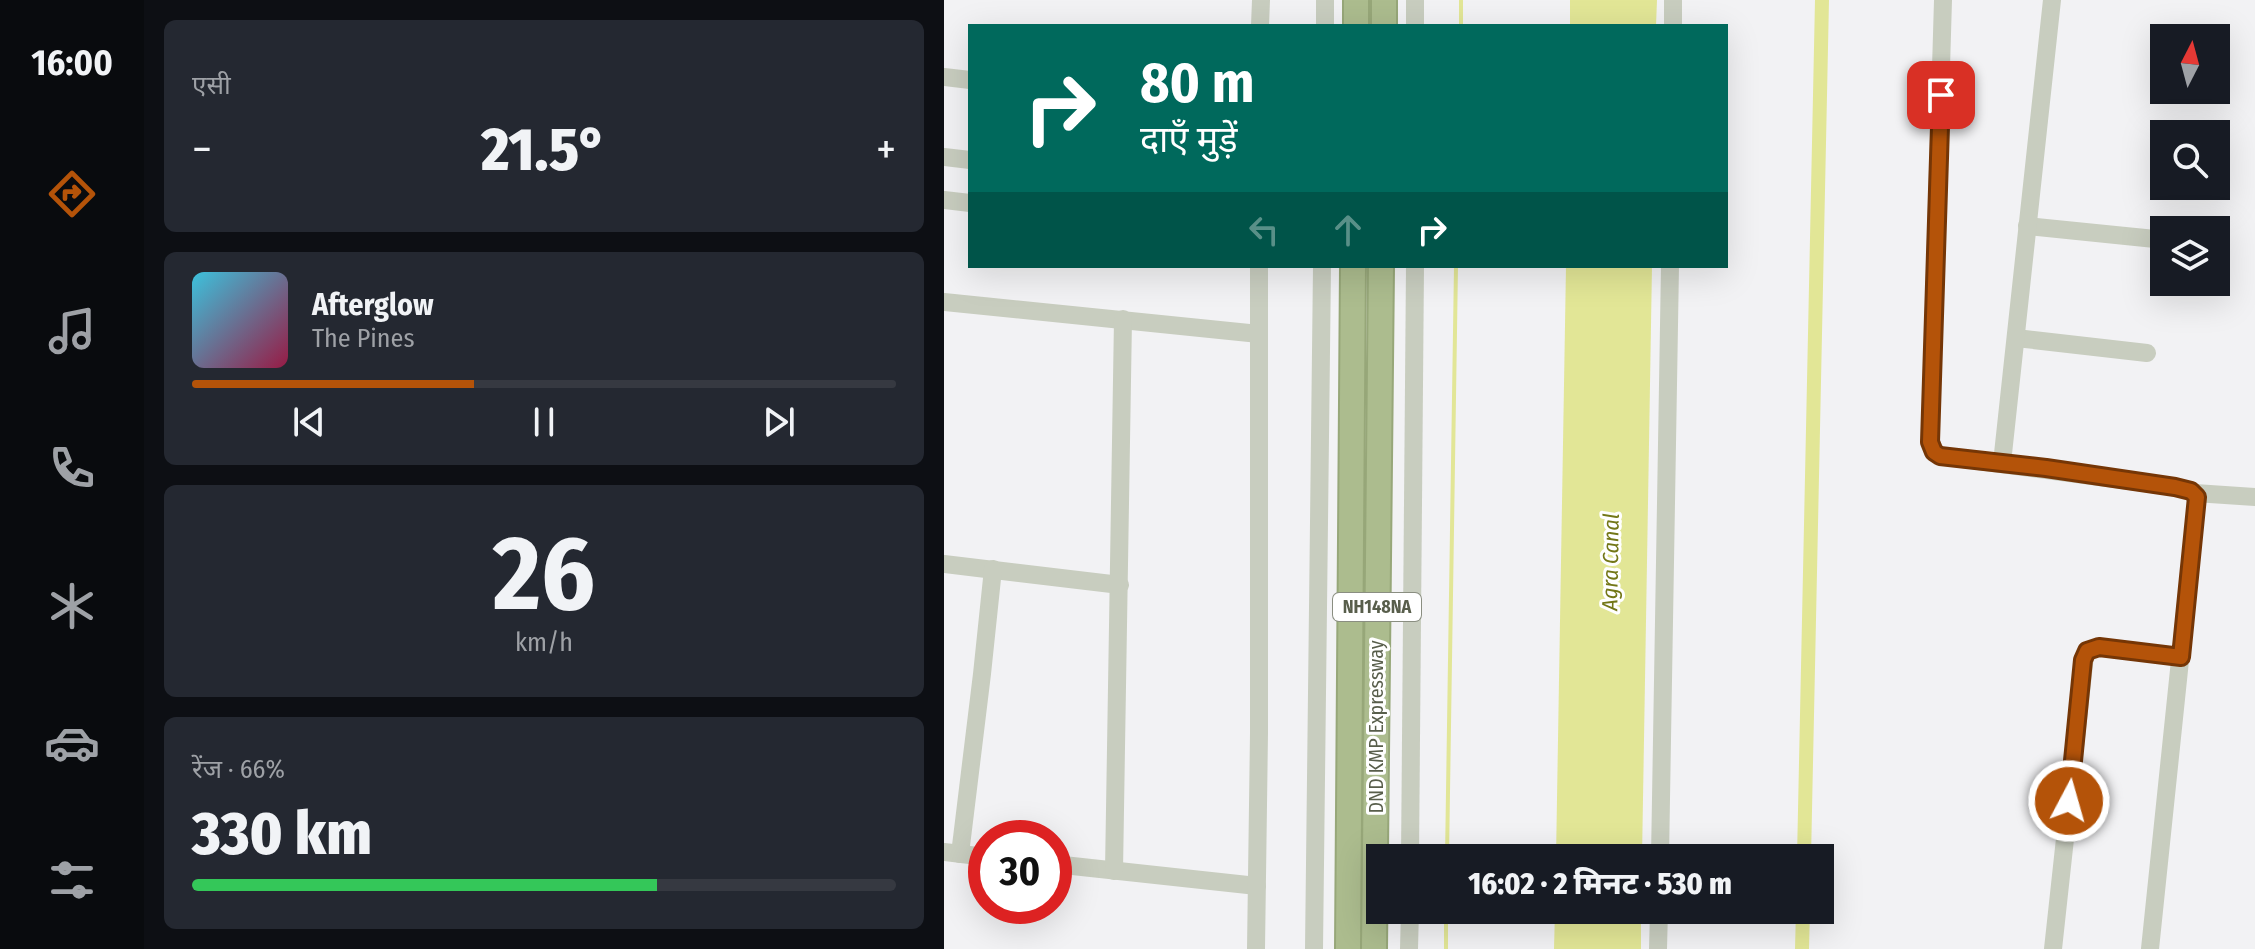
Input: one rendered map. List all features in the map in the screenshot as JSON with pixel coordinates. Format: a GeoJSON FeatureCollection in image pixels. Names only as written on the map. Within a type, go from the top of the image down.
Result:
{"type":"FeatureCollection","features":[{"type":"Feature","properties":{"kind":"highway"},"geometry":{"type":"LineString","coordinates":[[1356,0],[1356,24]]}},
{"type":"Feature","properties":{"kind":"highway"},"geometry":{"type":"LineString","coordinates":[[1384,0],[1384,24]]}},
{"type":"Feature","properties":{"kind":"highway","name":"DND KMP Expressway"},"geometry":{"type":"LineString","coordinates":[[1348,949],[1353,268]]}},
{"type":"Feature","properties":{"kind":"highway","name":"DND KMP Expressway"},"geometry":{"type":"LineString","coordinates":[[1374,949],[1381,268]]}},
{"type":"Feature","properties":{"kind":"street"},"geometry":{"type":"LineString","coordinates":[[1260,24],[1261,0]]}},
{"type":"Feature","properties":{"kind":"street"},"geometry":{"type":"LineString","coordinates":[[1325,0],[1325,24]]}},
{"type":"Feature","properties":{"kind":"street"},"geometry":{"type":"LineString","coordinates":[[1415,0],[1415,24]]}},
{"type":"Feature","properties":{"kind":"street"},"geometry":{"type":"LineString","coordinates":[[1673,0],[1673,24]]}},
{"type":"Feature","properties":{"kind":"street"},"geometry":{"type":"LineString","coordinates":[[1943,0],[1930,442],[1934,452],[1940,456],[2175,487],[2195,493],[2255,497]]}},
{"type":"Feature","properties":{"kind":"street"},"geometry":{"type":"LineString","coordinates":[[2002,463],[2052,0]]}},
{"type":"Feature","properties":{"kind":"street"},"geometry":{"type":"LineString","coordinates":[[944,77],[968,80]]}},
{"type":"Feature","properties":{"kind":"street"},"geometry":{"type":"LineString","coordinates":[[944,157],[968,160]]}},
{"type":"Feature","properties":{"kind":"street"},"geometry":{"type":"LineString","coordinates":[[944,200],[968,203]]}},
{"type":"Feature","properties":{"kind":"street"},"geometry":{"type":"LineString","coordinates":[[2027,226],[2150,238]]}},
{"type":"Feature","properties":{"kind":"street"},"geometry":{"type":"LineString","coordinates":[[1256,949],[1259,268]]}},
{"type":"Feature","properties":{"kind":"street"},"geometry":{"type":"LineString","coordinates":[[1314,949],[1322,268]]}},
{"type":"Feature","properties":{"kind":"street"},"geometry":{"type":"LineString","coordinates":[[1410,844],[1415,268]]}},
{"type":"Feature","properties":{"kind":"street"},"geometry":{"type":"LineString","coordinates":[[1660,844],[1670,268]]}},
{"type":"Feature","properties":{"kind":"street"},"geometry":{"type":"LineString","coordinates":[[944,302],[1259,334]]}},
{"type":"Feature","properties":{"kind":"street"},"geometry":{"type":"LineString","coordinates":[[1114,871],[1123,319]]}},
{"type":"Feature","properties":{"kind":"street"},"geometry":{"type":"LineString","coordinates":[[2016,338],[2147,353]]}},
{"type":"Feature","properties":{"kind":"street"},"geometry":{"type":"LineString","coordinates":[[2150,949],[2197,508],[2195,493]]}},
{"type":"Feature","properties":{"kind":"street"},"geometry":{"type":"LineString","coordinates":[[944,564],[1120,585]]}},
{"type":"Feature","properties":{"kind":"street"},"geometry":{"type":"LineString","coordinates":[[952,853],[993,569]]}},
{"type":"Feature","properties":{"kind":"street"},"geometry":{"type":"LineString","coordinates":[[2053,949],[2085,655],[2087,651],[2099,647],[2181,657]]}},
{"type":"Feature","properties":{"kind":"street"},"geometry":{"type":"LineString","coordinates":[[1072,866],[1257,886]]}},
{"type":"Feature","properties":{"kind":"street"},"geometry":{"type":"LineString","coordinates":[[1409,949],[1410,924]]}},
{"type":"Feature","properties":{"kind":"street"},"geometry":{"type":"LineString","coordinates":[[1658,949],[1659,924]]}},
{"type":"Feature","properties":{"kind":"water"},"geometry":{"type":"Polygon","coordinates":[[[1570,0],[1657,0],[1656,24],[1570,24],[1570,0]]]}},
{"type":"Feature","properties":{"kind":"water","name":"Agra Canal"},"geometry":{"type":"Polygon","coordinates":[[[1566,268],[1652,268],[1642,844],[1556,844],[1566,268]]]}},
{"type":"Feature","properties":{"kind":"water"},"geometry":{"type":"Polygon","coordinates":[[[1555,924],[1641,924],[1641,949],[1554,949],[1555,924]]]}},
{"type":"Feature","properties":{"kind":"waterway"},"geometry":{"type":"LineString","coordinates":[[1461,0],[1461,24]]}},
{"type":"Feature","properties":{"kind":"waterway"},"geometry":{"type":"LineString","coordinates":[[1804,844],[1822,0]]}},
{"type":"Feature","properties":{"kind":"waterway"},"geometry":{"type":"LineString","coordinates":[[1447,844],[1456,268]]}},
{"type":"Feature","properties":{"kind":"waterway"},"geometry":{"type":"LineString","coordinates":[[1446,924],[1446,949]]}},
{"type":"Feature","properties":{"kind":"waterway"},"geometry":{"type":"LineString","coordinates":[[1802,949],[1803,924]]}},
{"type":"Feature","properties":{"kind":"route"},"geometry":{"type":"LineString","coordinates":[[1941,95],[1932,450],[1940,456],[2175,487],[2191,491],[2197,497],[2181,657],[2099,647],[2087,651],[2083,660],[2069,801]]}}]}
